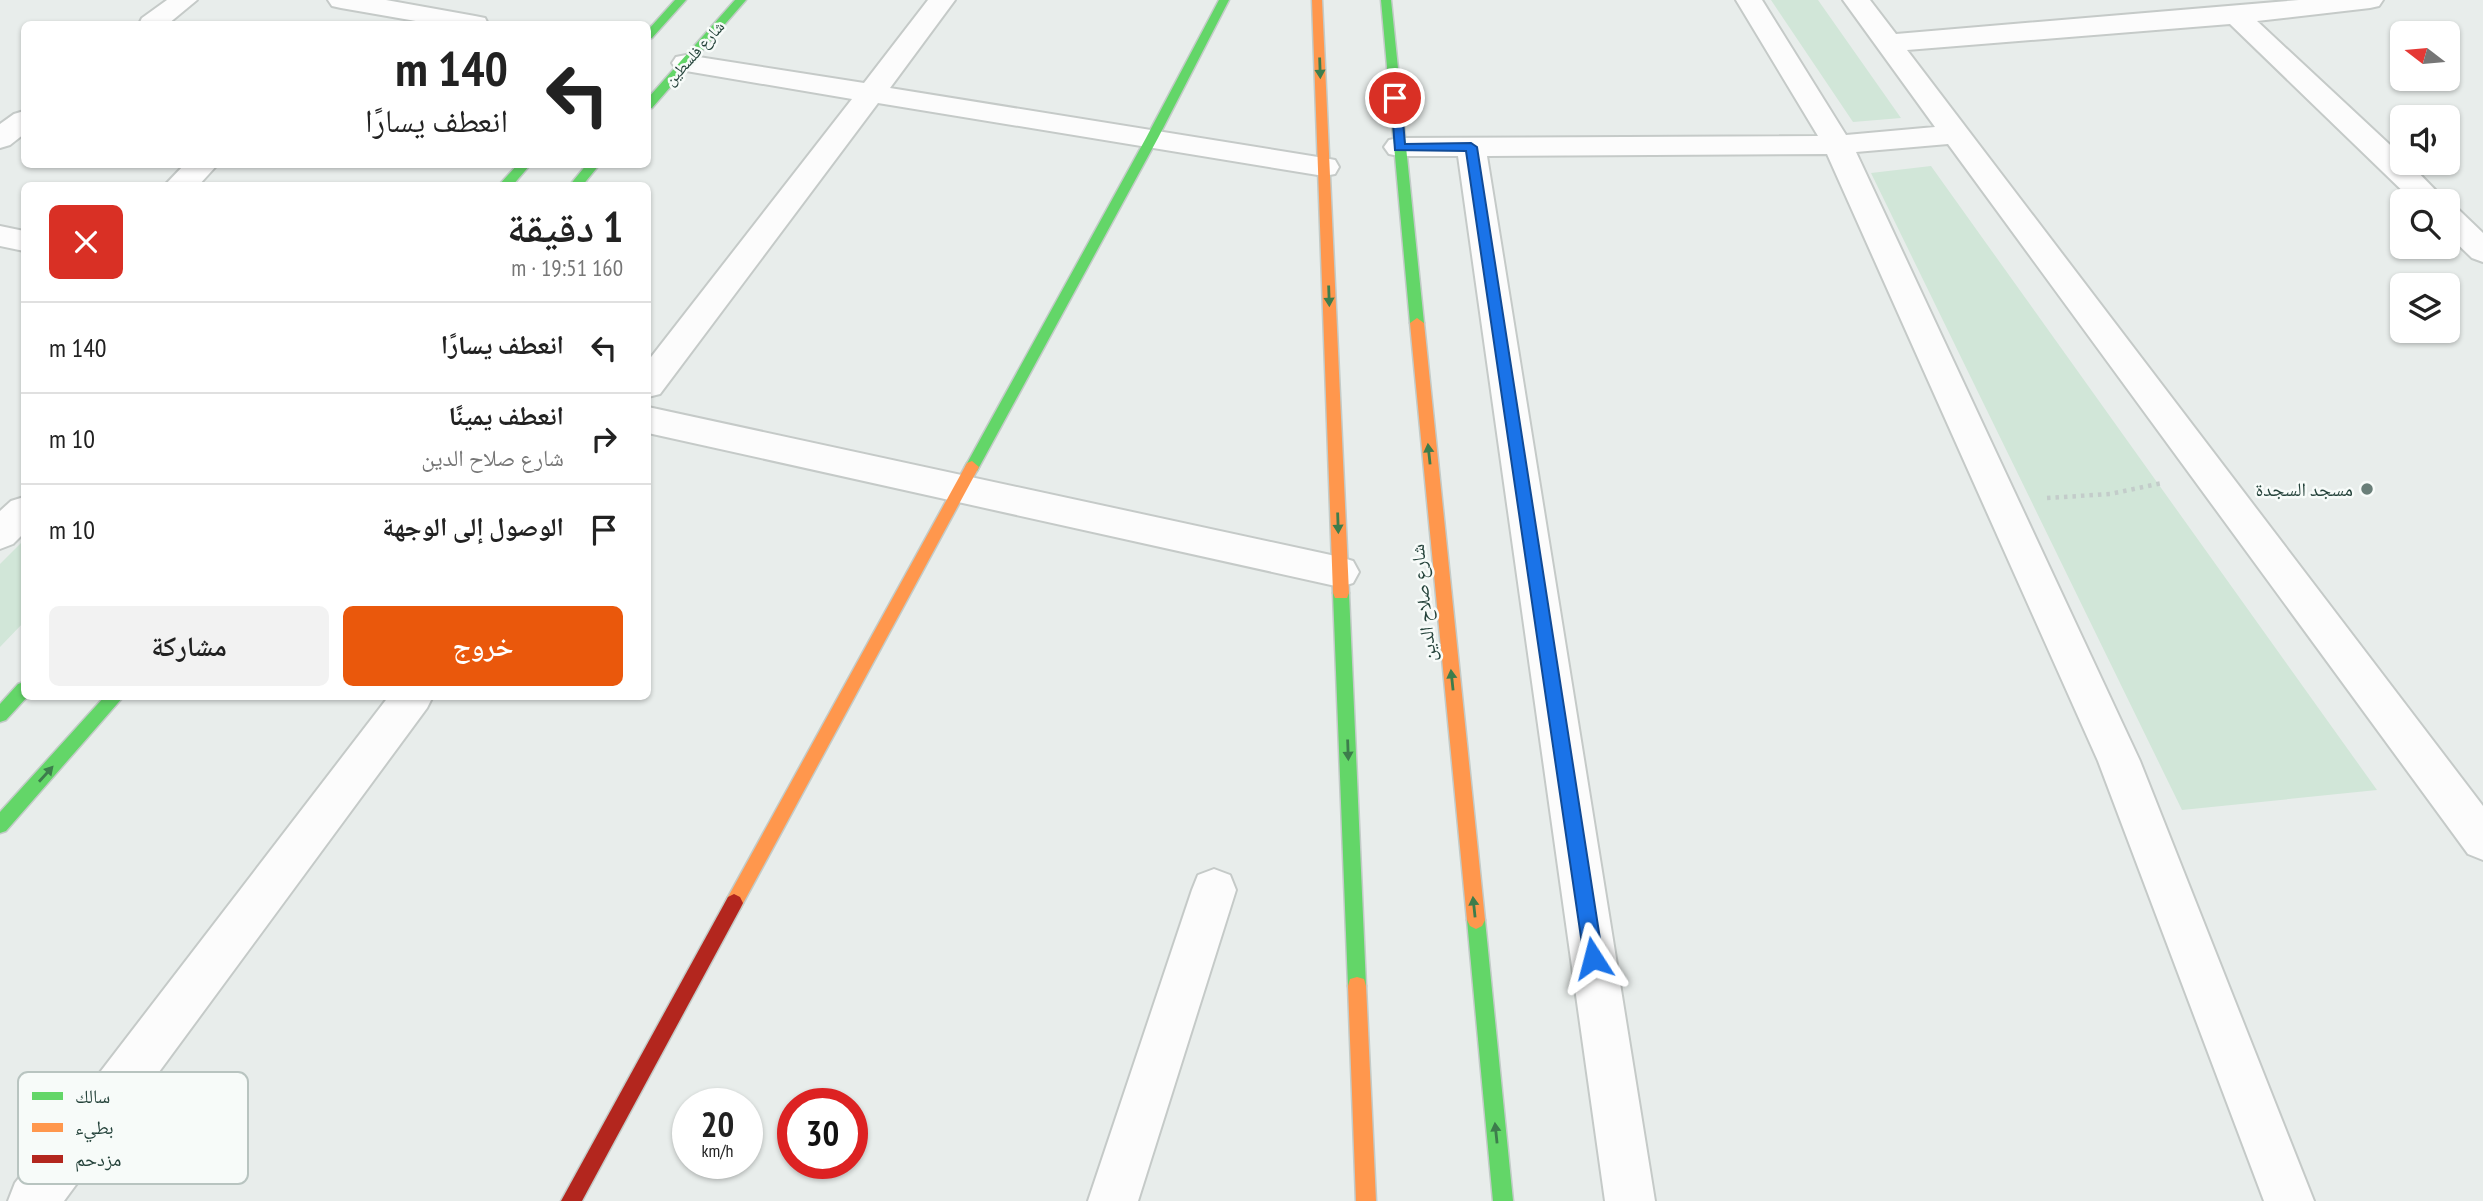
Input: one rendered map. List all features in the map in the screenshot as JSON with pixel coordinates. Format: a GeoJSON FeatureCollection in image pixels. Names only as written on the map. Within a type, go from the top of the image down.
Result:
{"type":"FeatureCollection","features":[{"type":"Feature","properties":{"kind":"street"},"geometry":{"type":"LineString","coordinates":[[156,21],[184,0]]}},
{"type":"Feature","properties":{"kind":"street"},"geometry":{"type":"LineString","coordinates":[[341,0],[381,11],[453,21]]}},
{"type":"Feature","properties":{"kind":"street"},"geometry":{"type":"LineString","coordinates":[[651,33],[681,0]]}},
{"type":"Feature","properties":{"kind":"street","name":"شارع فلسطين"},"geometry":{"type":"LineString","coordinates":[[651,103],[741,0]]}},
{"type":"Feature","properties":{"kind":"street"},"geometry":{"type":"LineString","coordinates":[[651,381],[942,0]]}},
{"type":"Feature","properties":{"kind":"street"},"geometry":{"type":"LineString","coordinates":[[570,1201],[1152,138],[1224,0]]}},
{"type":"Feature","properties":{"kind":"street"},"geometry":{"type":"LineString","coordinates":[[1317,0],[1366,1201]]}},
{"type":"Feature","properties":{"kind":"street","name":"شارع صلاح الدين"},"geometry":{"type":"LineString","coordinates":[[1386,0],[1503,1201]]}},
{"type":"Feature","properties":{"kind":"street"},"geometry":{"type":"LineString","coordinates":[[1749,0],[1838,145],[2119,761],[2289,1201]]}},
{"type":"Feature","properties":{"kind":"street"},"geometry":{"type":"LineString","coordinates":[[1856,0],[2483,840]]}},
{"type":"Feature","properties":{"kind":"street"},"geometry":{"type":"LineString","coordinates":[[1888,43],[2236,15],[2370,0]]}},
{"type":"Feature","properties":{"kind":"street"},"geometry":{"type":"LineString","coordinates":[[2236,15],[2418,189]]}},
{"type":"Feature","properties":{"kind":"street"},"geometry":{"type":"LineString","coordinates":[[686,63],[1324,167]]}},
{"type":"Feature","properties":{"kind":"street"},"geometry":{"type":"LineString","coordinates":[[0,139],[21,122]]}},
{"type":"Feature","properties":{"kind":"street"},"geometry":{"type":"LineString","coordinates":[[1399,148],[1838,145],[1956,134]]}},
{"type":"Feature","properties":{"kind":"street"},"geometry":{"type":"LineString","coordinates":[[1471,147],[1630,1201]]}},
{"type":"Feature","properties":{"kind":"street"},"geometry":{"type":"LineString","coordinates":[[183,182],[199,168]]}},
{"type":"Feature","properties":{"kind":"street"},"geometry":{"type":"LineString","coordinates":[[509,182],[521,168]]}},
{"type":"Feature","properties":{"kind":"street"},"geometry":{"type":"LineString","coordinates":[[578,182],[591,168]]}},
{"type":"Feature","properties":{"kind":"street"},"geometry":{"type":"LineString","coordinates":[[2460,216],[2483,213]]}},
{"type":"Feature","properties":{"kind":"street"},"geometry":{"type":"LineString","coordinates":[[2460,228],[2483,250]]}},
{"type":"Feature","properties":{"kind":"street"},"geometry":{"type":"LineString","coordinates":[[0,236],[21,241]]}},
{"type":"Feature","properties":{"kind":"street"},"geometry":{"type":"LineString","coordinates":[[651,421],[1340,572]]}},
{"type":"Feature","properties":{"kind":"street"},"geometry":{"type":"LineString","coordinates":[[0,534],[21,514]]}},
{"type":"Feature","properties":{"kind":"street"},"geometry":{"type":"LineString","coordinates":[[0,715],[21,692]]}},
{"type":"Feature","properties":{"kind":"street"},"geometry":{"type":"LineString","coordinates":[[0,825],[112,700]]}},
{"type":"Feature","properties":{"kind":"street"},"geometry":{"type":"LineString","coordinates":[[130,1072],[410,700]]}},
{"type":"Feature","properties":{"kind":"street"},"geometry":{"type":"LineString","coordinates":[[1113,1201],[1214,890]]}},
{"type":"Feature","properties":{"kind":"street"},"geometry":{"type":"LineString","coordinates":[[33,1201],[46,1184]]}},
{"type":"Feature","properties":{"kind":"path"},"geometry":{"type":"LineString","coordinates":[[2000,502],[2110,494],[2208,473]]}},
{"type":"Feature","properties":{"kind":"green space"},"geometry":{"type":"Polygon","coordinates":[[[1771,0],[1818,0],[1901,118],[1853,122],[1771,0]]]}},
{"type":"Feature","properties":{"kind":"green space"},"geometry":{"type":"Polygon","coordinates":[[[1931,166],[2377,790],[2182,810],[1871,173],[1931,166]]]}},
{"type":"Feature","properties":{"kind":"green space"},"geometry":{"type":"Polygon","coordinates":[[[21,543],[21,625],[0,647],[0,564],[21,543]]]}},
{"type":"Feature","properties":{"kind":"traffic: fast"},"geometry":{"type":"LineString","coordinates":[[651,33],[681,0]]}},
{"type":"Feature","properties":{"kind":"traffic: fast"},"geometry":{"type":"LineString","coordinates":[[651,102],[741,0]]}},
{"type":"Feature","properties":{"kind":"traffic: fast"},"geometry":{"type":"LineString","coordinates":[[972,467],[1152,138],[1224,0]]}},
{"type":"Feature","properties":{"kind":"traffic: fast"},"geometry":{"type":"LineString","coordinates":[[1386,0],[1417,323]]}},
{"type":"Feature","properties":{"kind":"traffic: fast"},"geometry":{"type":"LineString","coordinates":[[508,182],[521,168]]}},
{"type":"Feature","properties":{"kind":"traffic: fast"},"geometry":{"type":"LineString","coordinates":[[578,182],[591,168]]}},
{"type":"Feature","properties":{"kind":"traffic: fast"},"geometry":{"type":"LineString","coordinates":[[1341,593],[1357,986]]}},
{"type":"Feature","properties":{"kind":"traffic: fast"},"geometry":{"type":"LineString","coordinates":[[0,715],[21,692]]}},
{"type":"Feature","properties":{"kind":"traffic: fast"},"geometry":{"type":"LineString","coordinates":[[0,825],[112,700]]}},
{"type":"Feature","properties":{"kind":"traffic: fast"},"geometry":{"type":"LineString","coordinates":[[1476,920],[1503,1201]]}},
{"type":"Feature","properties":{"kind":"traffic: slow"},"geometry":{"type":"LineString","coordinates":[[1317,0],[1341,593]]}},
{"type":"Feature","properties":{"kind":"traffic: slow"},"geometry":{"type":"LineString","coordinates":[[1417,323],[1476,920]]}},
{"type":"Feature","properties":{"kind":"traffic: slow"},"geometry":{"type":"LineString","coordinates":[[734,903],[972,467]]}},
{"type":"Feature","properties":{"kind":"traffic: slow"},"geometry":{"type":"LineString","coordinates":[[1357,986],[1366,1201]]}},
{"type":"Feature","properties":{"kind":"traffic: jam"},"geometry":{"type":"LineString","coordinates":[[571,1201],[734,903]]}},
{"type":"Feature","properties":{"kind":"place","name":"مسجد السجدة"},"geometry":{"type":"Point","coordinates":[2367,489]}},
{"type":"Feature","properties":{"kind":"route"},"geometry":{"type":"LineString","coordinates":[[1395,98],[1399,148],[1471,147],[1593,958]]}}]}
